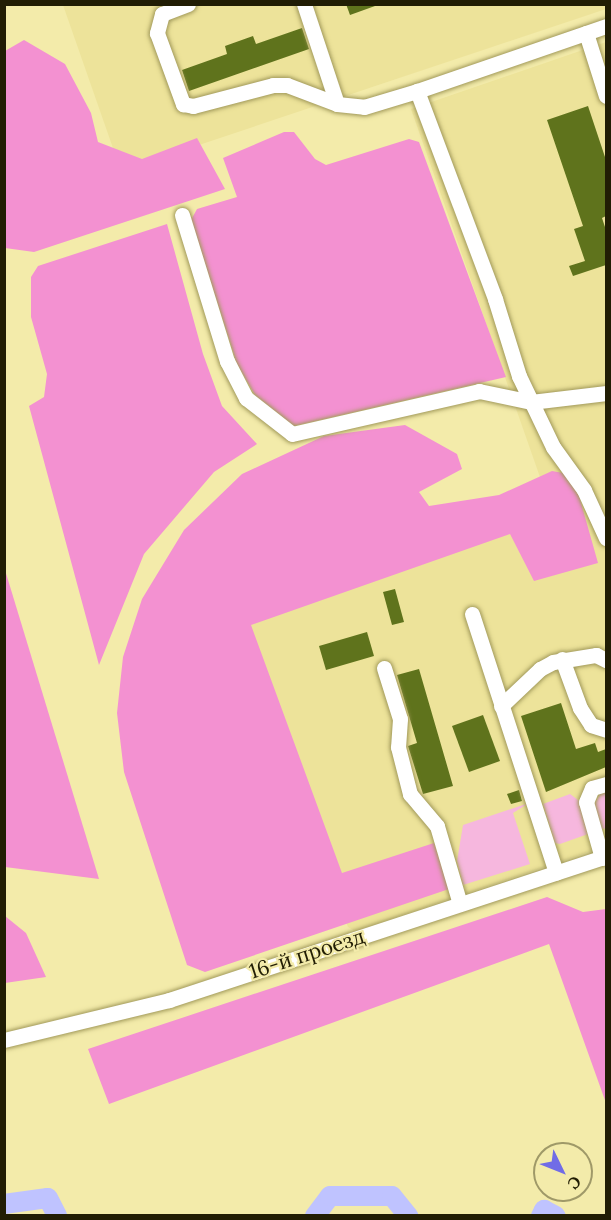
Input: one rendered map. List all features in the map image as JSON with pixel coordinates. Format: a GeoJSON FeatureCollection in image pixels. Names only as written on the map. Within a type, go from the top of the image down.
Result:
{"type":"FeatureCollection","features":[{"type":"Feature","properties":{"kind":"street"},"geometry":{"type":"LineString","coordinates":[[188,4],[162,14],[157,33],[183,104],[193,106],[273,85],[287,85],[337,104],[364,107],[606,26]]}},
{"type":"Feature","properties":{"kind":"street"},"geometry":{"type":"LineString","coordinates":[[304,4],[337,104]]}},
{"type":"Feature","properties":{"kind":"street"},"geometry":{"type":"LineString","coordinates":[[586,33],[606,96]]}},
{"type":"Feature","properties":{"kind":"street"},"geometry":{"type":"LineString","coordinates":[[417,91],[531,402],[553,447],[584,489],[606,538]]}},
{"type":"Feature","properties":{"kind":"street"},"geometry":{"type":"LineString","coordinates":[[182,214],[227,361],[246,398],[292,434],[479,391],[531,402],[606,393]]}},
{"type":"Feature","properties":{"kind":"street"},"geometry":{"type":"LineString","coordinates":[[472,614],[556,873]]}},
{"type":"Feature","properties":{"kind":"street"},"geometry":{"type":"LineString","coordinates":[[501,706],[540,669],[562,659],[596,655],[606,660]]}},
{"type":"Feature","properties":{"kind":"street"},"geometry":{"type":"LineString","coordinates":[[562,659],[580,708],[591,725],[606,730]]}},
{"type":"Feature","properties":{"kind":"street"},"geometry":{"type":"LineString","coordinates":[[384,668],[400,719],[398,747],[410,794],[437,826],[460,904]]}},
{"type":"Feature","properties":{"kind":"street"},"geometry":{"type":"LineString","coordinates":[[604,857],[586,802],[592,788],[606,784]]}},
{"type":"Feature","properties":{"kind":"street","name":"16-й проезд"},"geometry":{"type":"LineString","coordinates":[[4,1040],[169,1000],[604,857]]}},
{"type":"Feature","properties":{"kind":"shaded area"},"geometry":{"type":"Polygon","coordinates":[[[606,4],[606,9],[121,171],[63,5],[606,4]]]}},
{"type":"Feature","properties":{"kind":"shaded area"},"geometry":{"type":"Polygon","coordinates":[[[24,40],[65,64],[91,113],[98,142],[142,159],[197,138],[225,189],[34,252],[5,248],[5,51],[24,40]]]}},
{"type":"Feature","properties":{"kind":"shaded area"},"geometry":{"type":"Polygon","coordinates":[[[606,42],[606,846],[355,931],[348,927],[235,608],[548,500],[411,109],[606,42]]]}},
{"type":"Feature","properties":{"kind":"shaded area"},"geometry":{"type":"Polygon","coordinates":[[[284,132],[294,132],[315,159],[326,165],[409,139],[419,142],[506,377],[294,426],[255,395],[237,364],[191,220],[197,209],[237,197],[223,158],[284,132]]]}},
{"type":"Feature","properties":{"kind":"shaded area"},"geometry":{"type":"Polygon","coordinates":[[[167,224],[203,354],[222,406],[257,444],[214,472],[144,554],[99,665],[29,406],[44,397],[47,374],[31,317],[31,277],[38,266],[167,224]]]}},
{"type":"Feature","properties":{"kind":"shaded area"},"geometry":{"type":"Polygon","coordinates":[[[405,425],[457,454],[462,469],[419,492],[429,506],[499,495],[552,471],[563,473],[576,485],[598,563],[534,581],[510,534],[251,625],[342,873],[434,843],[449,889],[205,972],[187,965],[124,772],[117,713],[123,657],[142,599],[184,530],[242,474],[324,436],[405,425]]]}},
{"type":"Feature","properties":{"kind":"shaded area"},"geometry":{"type":"Polygon","coordinates":[[[5,570],[99,879],[5,867],[5,570]]]}},
{"type":"Feature","properties":{"kind":"shaded area"},"geometry":{"type":"Polygon","coordinates":[[[606,792],[606,828],[599,830],[595,803],[600,794],[606,792]]]}},
{"type":"Feature","properties":{"kind":"shaded area"},"geometry":{"type":"Polygon","coordinates":[[[570,794],[582,803],[588,834],[560,844],[555,843],[543,804],[570,794]]]}},
{"type":"Feature","properties":{"kind":"shaded area"},"geometry":{"type":"Polygon","coordinates":[[[529,803],[513,813],[530,864],[463,885],[457,861],[463,825],[529,803]]]}},
{"type":"Feature","properties":{"kind":"shaded area"},"geometry":{"type":"Polygon","coordinates":[[[547,897],[583,912],[606,909],[606,1103],[549,944],[109,1104],[88,1049],[547,897]]]}},
{"type":"Feature","properties":{"kind":"shaded area"},"geometry":{"type":"Polygon","coordinates":[[[5,916],[26,933],[46,977],[5,983],[5,916]]]}},
{"type":"Feature","properties":{"kind":"building"},"geometry":{"type":"Polygon","coordinates":[[[346,4],[375,4],[375,6],[350,15],[346,4]]]}},
{"type":"Feature","properties":{"kind":"building"},"geometry":{"type":"Polygon","coordinates":[[[302,28],[309,49],[189,91],[182,70],[227,54],[225,46],[253,36],[256,44],[302,28]]]}},
{"type":"Feature","properties":{"kind":"building"},"geometry":{"type":"Polygon","coordinates":[[[588,106],[606,160],[606,216],[602,218],[606,230],[606,265],[573,276],[569,266],[585,261],[574,229],[583,226],[547,120],[588,106]]]}},
{"type":"Feature","properties":{"kind":"building"},"geometry":{"type":"Polygon","coordinates":[[[395,589],[404,622],[392,625],[383,592],[395,589]]]}},
{"type":"Feature","properties":{"kind":"building"},"geometry":{"type":"Polygon","coordinates":[[[367,632],[374,656],[326,670],[319,646],[367,632]]]}},
{"type":"Feature","properties":{"kind":"building"},"geometry":{"type":"Polygon","coordinates":[[[419,669],[453,786],[423,794],[408,746],[417,743],[397,675],[419,669]]]}},
{"type":"Feature","properties":{"kind":"building"},"geometry":{"type":"Polygon","coordinates":[[[561,703],[576,749],[595,743],[598,752],[606,749],[606,767],[546,792],[521,716],[561,703]]]}},
{"type":"Feature","properties":{"kind":"building"},"geometry":{"type":"Polygon","coordinates":[[[483,715],[500,761],[469,772],[452,726],[483,715]]]}},
{"type":"Feature","properties":{"kind":"building"},"geometry":{"type":"Polygon","coordinates":[[[519,790],[522,801],[511,804],[507,794],[519,790]]]}},
{"type":"Feature","properties":{"kind":"waterway"},"geometry":{"type":"LineString","coordinates":[[315,1216],[330,1196],[392,1196],[408,1216]]}},
{"type":"Feature","properties":{"kind":"waterway"},"geometry":{"type":"LineString","coordinates":[[4,1204],[48,1198],[57,1216]]}},
{"type":"Feature","properties":{"kind":"waterway"},"geometry":{"type":"LineString","coordinates":[[541,1216],[544,1210],[556,1216]]}}]}
